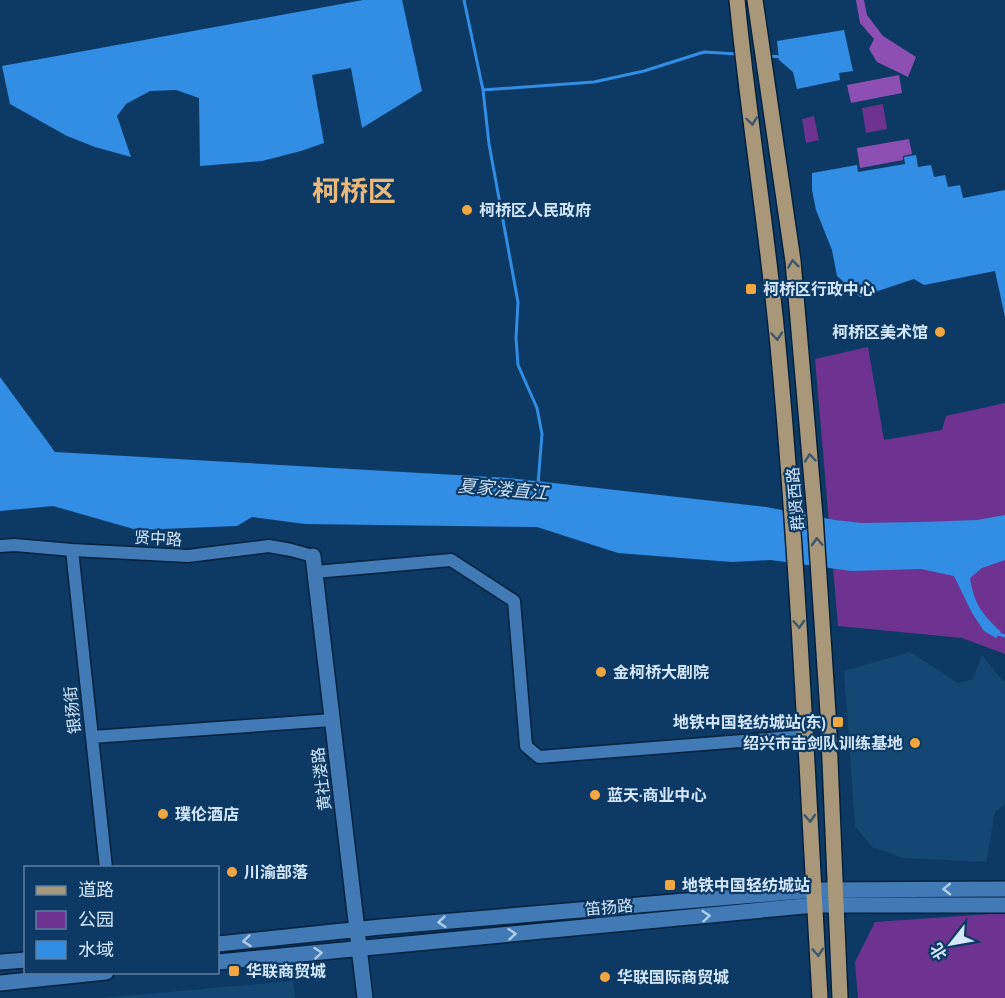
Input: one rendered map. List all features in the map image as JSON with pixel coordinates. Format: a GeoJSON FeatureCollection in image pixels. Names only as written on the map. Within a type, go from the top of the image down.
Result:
{"type":"FeatureCollection","features":[{"type":"Feature","properties":{"kind":"main road","name":"群贤西路"},"geometry":{"type":"LineString","coordinates":[[736,0],[777,335],[795,565],[820,998]]}},
{"type":"Feature","properties":{"kind":"main road","name":"群贤西路"},"geometry":{"type":"LineString","coordinates":[[755,0],[793,261],[815,516],[828,713],[840,998]]}},
{"type":"Feature","properties":{"kind":"street","name":"贤中路"},"geometry":{"type":"LineString","coordinates":[[0,546],[188,556],[269,546],[291,549],[314,564]]}},
{"type":"Feature","properties":{"kind":"street","name":"银扬街"},"geometry":{"type":"LineString","coordinates":[[72,550],[106,866]]}},
{"type":"Feature","properties":{"kind":"street"},"geometry":{"type":"LineString","coordinates":[[314,564],[452,560],[513,602],[526,746],[539,758],[805,736]]}},
{"type":"Feature","properties":{"kind":"street","name":"黄社溇路"},"geometry":{"type":"LineString","coordinates":[[314,564],[365,998]]}},
{"type":"Feature","properties":{"kind":"street"},"geometry":{"type":"LineString","coordinates":[[92,737],[332,720]]}},
{"type":"Feature","properties":{"kind":"street","name":"笛扬路"},"geometry":{"type":"LineString","coordinates":[[836,898],[1005,889]]}},
{"type":"Feature","properties":{"kind":"street","name":"笛扬路"},"geometry":{"type":"LineString","coordinates":[[219,962],[358,949],[814,898]]}},
{"type":"Feature","properties":{"kind":"street","name":"笛扬路"},"geometry":{"type":"LineString","coordinates":[[219,944],[357,929],[814,898],[1005,905]]}},
{"type":"Feature","properties":{"kind":"street"},"geometry":{"type":"LineString","coordinates":[[0,962],[24,960]]}},
{"type":"Feature","properties":{"kind":"street"},"geometry":{"type":"LineString","coordinates":[[0,983],[87,974]]}},
{"type":"Feature","properties":{"kind":"shaded area"},"geometry":{"type":"Polygon","coordinates":[[[856,0],[864,0],[867,15],[883,36],[916,57],[908,77],[877,62],[869,49],[874,39],[860,23],[856,0]]]}},
{"type":"Feature","properties":{"kind":"shaded area"},"geometry":{"type":"Polygon","coordinates":[[[899,75],[902,93],[851,103],[847,85],[899,75]]]}},
{"type":"Feature","properties":{"kind":"shaded area"},"geometry":{"type":"Polygon","coordinates":[[[909,139],[912,154],[903,156],[903,160],[860,168],[857,148],[909,139]]]}},
{"type":"Feature","properties":{"kind":"shaded area"},"geometry":{"type":"Polygon","coordinates":[[[910,652],[958,683],[973,679],[982,655],[1005,682],[1005,804],[995,812],[986,862],[903,858],[872,847],[855,826],[844,671],[910,652]]]}},
{"type":"Feature","properties":{"kind":"shaded area"},"geometry":{"type":"Polygon","coordinates":[[[293,981],[295,998],[101,998],[293,981]]]}},
{"type":"Feature","properties":{"kind":"green space"},"geometry":{"type":"Polygon","coordinates":[[[883,104],[887,129],[866,133],[862,108],[883,104]]]}},
{"type":"Feature","properties":{"kind":"green space"},"geometry":{"type":"Polygon","coordinates":[[[814,116],[819,140],[806,143],[802,119],[814,116]]]}},
{"type":"Feature","properties":{"kind":"green space"},"geometry":{"type":"Polygon","coordinates":[[[868,347],[884,440],[942,430],[946,416],[1005,403],[1005,654],[962,638],[838,626],[815,359],[868,347]]]}},
{"type":"Feature","properties":{"kind":"green space"},"geometry":{"type":"Polygon","coordinates":[[[1005,914],[1005,998],[858,998],[855,962],[875,922],[1005,914]]]}},
{"type":"Feature","properties":{"kind":"water"},"geometry":{"type":"Polygon","coordinates":[[[363,0],[402,0],[422,91],[362,128],[351,68],[312,75],[324,143],[301,151],[262,161],[200,166],[199,98],[176,90],[150,91],[126,104],[117,116],[131,157],[67,136],[10,104],[2,66],[363,0]]]}},
{"type":"Feature","properties":{"kind":"water"},"geometry":{"type":"Polygon","coordinates":[[[844,30],[853,71],[839,73],[840,80],[797,89],[793,72],[779,60],[777,41],[844,30]]]}},
{"type":"Feature","properties":{"kind":"water"},"geometry":{"type":"Polygon","coordinates":[[[916,155],[918,167],[931,165],[934,177],[945,175],[948,187],[960,185],[963,198],[1005,190],[1005,317],[995,271],[924,285],[914,279],[860,297],[837,276],[832,250],[816,210],[812,190],[812,173],[857,165],[858,172],[905,164],[904,157],[916,155]]]}},
{"type":"Feature","properties":{"kind":"water","name":"夏家溇直江"},"geometry":{"type":"Polygon","coordinates":[[[0,377],[55,452],[509,478],[766,507],[862,523],[977,520],[1005,515],[1005,560],[982,568],[970,578],[980,608],[1001,632],[996,638],[984,631],[972,613],[954,576],[921,569],[851,571],[771,560],[732,562],[618,553],[537,527],[305,524],[252,517],[237,526],[137,530],[53,506],[0,511],[0,377]]]}},
{"type":"Feature","properties":{"kind":"waterway","name":"夏家溇直江"},"geometry":{"type":"LineString","coordinates":[[464,0],[483,90],[489,144],[518,302],[516,338],[518,365],[537,408],[542,434],[538,484]]}},
{"type":"Feature","properties":{"kind":"waterway"},"geometry":{"type":"LineString","coordinates":[[483,90],[594,82],[644,71],[704,52],[737,54]]}},
{"type":"Feature","properties":{"kind":"waterway"},"geometry":{"type":"LineString","coordinates":[[768,56],[782,57]]}},
{"type":"Feature","properties":{"kind":"waterway"},"geometry":{"type":"LineString","coordinates":[[995,633],[1005,636]]}},
{"type":"Feature","properties":{"kind":"place","name":"柯桥区人民政府"},"geometry":{"type":"Point","coordinates":[467,210]}},
{"type":"Feature","properties":{"kind":"place","name":"柯桥区行政中心"},"geometry":{"type":"Point","coordinates":[751,289]}},
{"type":"Feature","properties":{"kind":"place","name":"柯桥区美术馆"},"geometry":{"type":"Point","coordinates":[940,332]}},
{"type":"Feature","properties":{"kind":"place","name":"金柯桥大剧院"},"geometry":{"type":"Point","coordinates":[601,672]}},
{"type":"Feature","properties":{"kind":"place","name":"地铁中国轻纺城站(东)"},"geometry":{"type":"Point","coordinates":[838,722]}},
{"type":"Feature","properties":{"kind":"place","name":"绍兴市击剑队训练基地"},"geometry":{"type":"Point","coordinates":[915,743]}},
{"type":"Feature","properties":{"kind":"place","name":"蓝天·商业中心"},"geometry":{"type":"Point","coordinates":[595,795]}},
{"type":"Feature","properties":{"kind":"place","name":"璞伦酒店"},"geometry":{"type":"Point","coordinates":[163,814]}},
{"type":"Feature","properties":{"kind":"place","name":"川渝部落"},"geometry":{"type":"Point","coordinates":[232,872]}},
{"type":"Feature","properties":{"kind":"place","name":"地铁中国轻纺城站"},"geometry":{"type":"Point","coordinates":[670,885]}},
{"type":"Feature","properties":{"kind":"place","name":"华联商贸城"},"geometry":{"type":"Point","coordinates":[234,971]}},
{"type":"Feature","properties":{"kind":"place","name":"华联国际商贸城"},"geometry":{"type":"Point","coordinates":[605,977]}},
{"type":"Feature","properties":{"kind":"district","name":"柯桥区"},"geometry":{"type":"Point","coordinates":[354,190]}}]}
